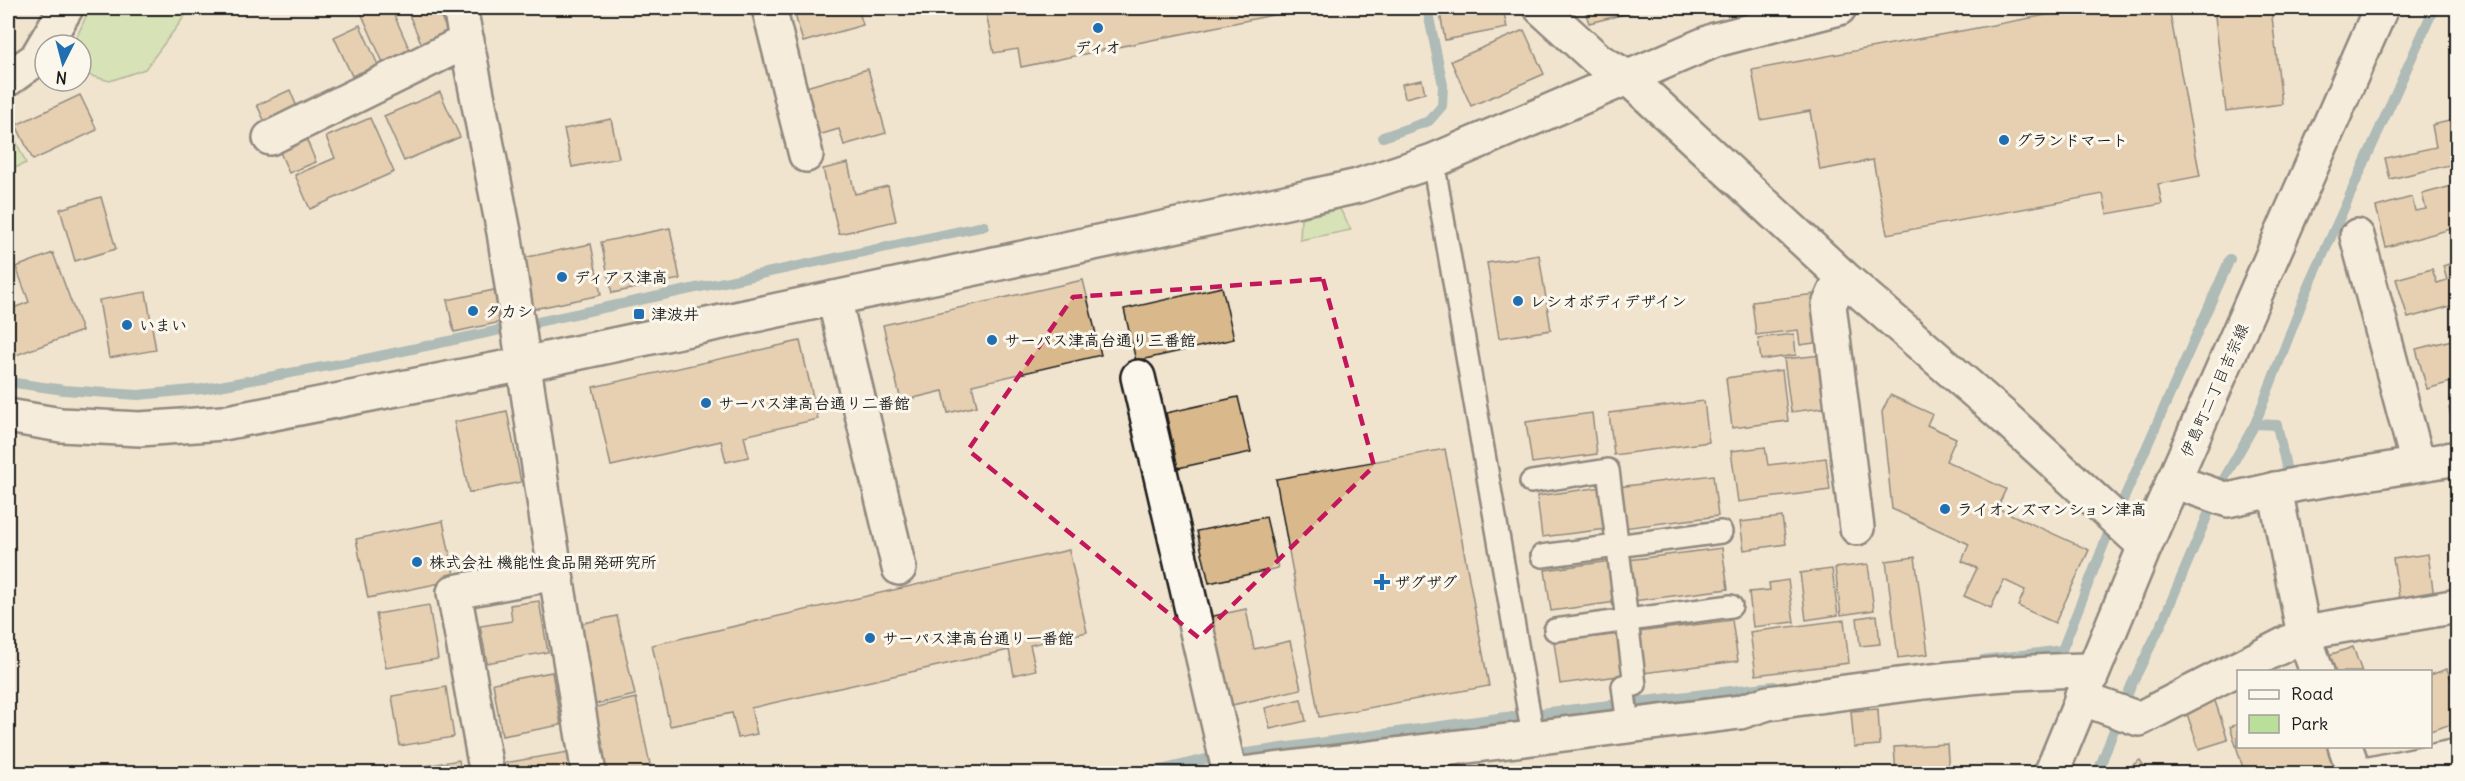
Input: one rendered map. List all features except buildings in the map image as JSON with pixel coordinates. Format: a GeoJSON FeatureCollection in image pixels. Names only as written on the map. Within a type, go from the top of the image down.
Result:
{"type":"FeatureCollection","features":[{"type":"Feature","properties":{"kind":"street"},"geometry":{"type":"LineString","coordinates":[[8,79],[36,59],[66,8]]}},
{"type":"Feature","properties":{"kind":"street"},"geometry":{"type":"LineString","coordinates":[[460,8],[504,232],[555,573],[589,774]]}},
{"type":"Feature","properties":{"kind":"street"},"geometry":{"type":"LineString","coordinates":[[768,8],[806,155]]}},
{"type":"Feature","properties":{"kind":"street"},"geometry":{"type":"LineString","coordinates":[[1541,8],[1598,60],[1627,77],[1842,276],[2002,415],[2124,527]]}},
{"type":"Feature","properties":{"kind":"street"},"geometry":{"type":"LineString","coordinates":[[8,416],[61,425],[140,429],[223,423],[520,339],[834,298],[1358,186],[1433,161],[1715,40],[1839,8]]}},
{"type":"Feature","properties":{"kind":"street","name":"伊島町二丁目吉宗線"},"geometry":{"type":"LineString","coordinates":[[2050,774],[2069,677],[2124,527],[2173,482],[2380,8]]}},
{"type":"Feature","properties":{"kind":"street"},"geometry":{"type":"LineString","coordinates":[[270,138],[467,41]]}},
{"type":"Feature","properties":{"kind":"street"},"geometry":{"type":"LineString","coordinates":[[2357,236],[2418,464]]}},
{"type":"Feature","properties":{"kind":"street"},"geometry":{"type":"LineString","coordinates":[[1842,276],[1829,305],[1857,528]]}},
{"type":"Feature","properties":{"kind":"street"},"geometry":{"type":"LineString","coordinates":[[834,298],[899,568]]}},
{"type":"Feature","properties":{"kind":"street"},"geometry":{"type":"LineString","coordinates":[[1138,377],[1231,764],[1626,711],[1740,712],[1768,703],[1799,698],[1956,678],[2069,677],[2122,713],[2139,719],[2315,631],[2457,606]]}},
{"type":"Feature","properties":{"kind":"street"},"geometry":{"type":"LineString","coordinates":[[2173,482],[2217,496],[2286,487],[2457,458]]}},
{"type":"Feature","properties":{"kind":"street"},"geometry":{"type":"LineString","coordinates":[[2286,487],[2315,631],[2317,670]]}},
{"type":"Feature","properties":{"kind":"street"},"geometry":{"type":"LineString","coordinates":[[487,774],[454,592],[555,573]]}},
{"type":"Feature","properties":{"kind":"street"},"geometry":{"type":"LineString","coordinates":[[2345,748],[2355,774]]}},
{"type":"Feature","properties":{"kind":"street"},"geometry":{"type":"LineString","coordinates":[[2370,774],[2457,756]]}},
{"type":"Feature","properties":{"kind":"lane"},"geometry":{"type":"LineString","coordinates":[[1433,161],[1531,722]]}},
{"type":"Feature","properties":{"kind":"lane"},"geometry":{"type":"LineString","coordinates":[[1531,482],[1608,470],[1635,685],[1623,686],[1626,711]]}},
{"type":"Feature","properties":{"kind":"lane"},"geometry":{"type":"LineString","coordinates":[[1542,556],[1721,532]]}},
{"type":"Feature","properties":{"kind":"lane"},"geometry":{"type":"LineString","coordinates":[[1555,630],[1731,606]]}},
{"type":"Feature","properties":{"kind":"highlighted area"},"geometry":{"type":"Polygon","coordinates":[[[1323,279],[1374,466],[1199,638],[968,450],[1073,297],[1323,279]]]}},
{"type":"Feature","properties":{"kind":"green space"},"geometry":{"type":"Polygon","coordinates":[[[90,8],[191,8],[145,69],[110,81],[93,76],[93,33],[79,33],[90,8]]]}},
{"type":"Feature","properties":{"kind":"green space"},"geometry":{"type":"Polygon","coordinates":[[[8,124],[26,163],[8,171],[8,124]]]}},
{"type":"Feature","properties":{"kind":"green space"},"geometry":{"type":"Polygon","coordinates":[[[1340,209],[1351,230],[1300,240],[1301,218],[1340,209]]]}},
{"type":"Feature","properties":{"kind":"waterway"},"geometry":{"type":"LineString","coordinates":[[1383,137],[1429,121],[1442,106],[1443,85],[1427,8]]}},
{"type":"Feature","properties":{"kind":"waterway"},"geometry":{"type":"LineString","coordinates":[[2097,774],[2131,686],[2162,623],[2220,486],[2255,424],[2305,295],[2434,8]]}},
{"type":"Feature","properties":{"kind":"waterway"},"geometry":{"type":"LineString","coordinates":[[8,382],[64,390],[138,395],[203,389],[361,360],[984,226]]}},
{"type":"Feature","properties":{"kind":"waterway"},"geometry":{"type":"LineString","coordinates":[[1983,660],[2062,650],[2108,534],[2230,259]]}},
{"type":"Feature","properties":{"kind":"waterway"},"geometry":{"type":"LineString","coordinates":[[2255,424],[2277,425],[2289,481]]}},
{"type":"Feature","properties":{"kind":"waterway"},"geometry":{"type":"LineString","coordinates":[[1144,774],[1210,758],[1506,717],[1774,686]]}},
{"type":"Feature","properties":{"kind":"place","name":"ディオ"},"geometry":{"type":"Point","coordinates":[1098,28]}},
{"type":"Feature","properties":{"kind":"place","name":"グランドマート"},"geometry":{"type":"Point","coordinates":[2004,140]}},
{"type":"Feature","properties":{"kind":"place","name":"ディアス津高"},"geometry":{"type":"Point","coordinates":[562,277]}},
{"type":"Feature","properties":{"kind":"place","name":"レシオボディデザイン"},"geometry":{"type":"Point","coordinates":[1518,301]}},
{"type":"Feature","properties":{"kind":"place","name":"タカシ"},"geometry":{"type":"Point","coordinates":[473,311]}},
{"type":"Feature","properties":{"kind":"place","name":"津波井"},"geometry":{"type":"Point","coordinates":[639,314]}},
{"type":"Feature","properties":{"kind":"place","name":"いまい"},"geometry":{"type":"Point","coordinates":[127,325]}},
{"type":"Feature","properties":{"kind":"place","name":"サーパス津高台通り三番館"},"geometry":{"type":"Point","coordinates":[992,340]}},
{"type":"Feature","properties":{"kind":"place","name":"サーパス津高台通り二番館"},"geometry":{"type":"Point","coordinates":[706,403]}},
{"type":"Feature","properties":{"kind":"place","name":"ライオンズマンション津高"},"geometry":{"type":"Point","coordinates":[1945,509]}},
{"type":"Feature","properties":{"kind":"place","name":"株式会社 機能性食品開発研究所"},"geometry":{"type":"Point","coordinates":[417,562]}},
{"type":"Feature","properties":{"kind":"place","name":"ザグザグ"},"geometry":{"type":"Point","coordinates":[1382,582]}},
{"type":"Feature","properties":{"kind":"place","name":"サーパス津高台通り一番館"},"geometry":{"type":"Point","coordinates":[870,638]}}]}
